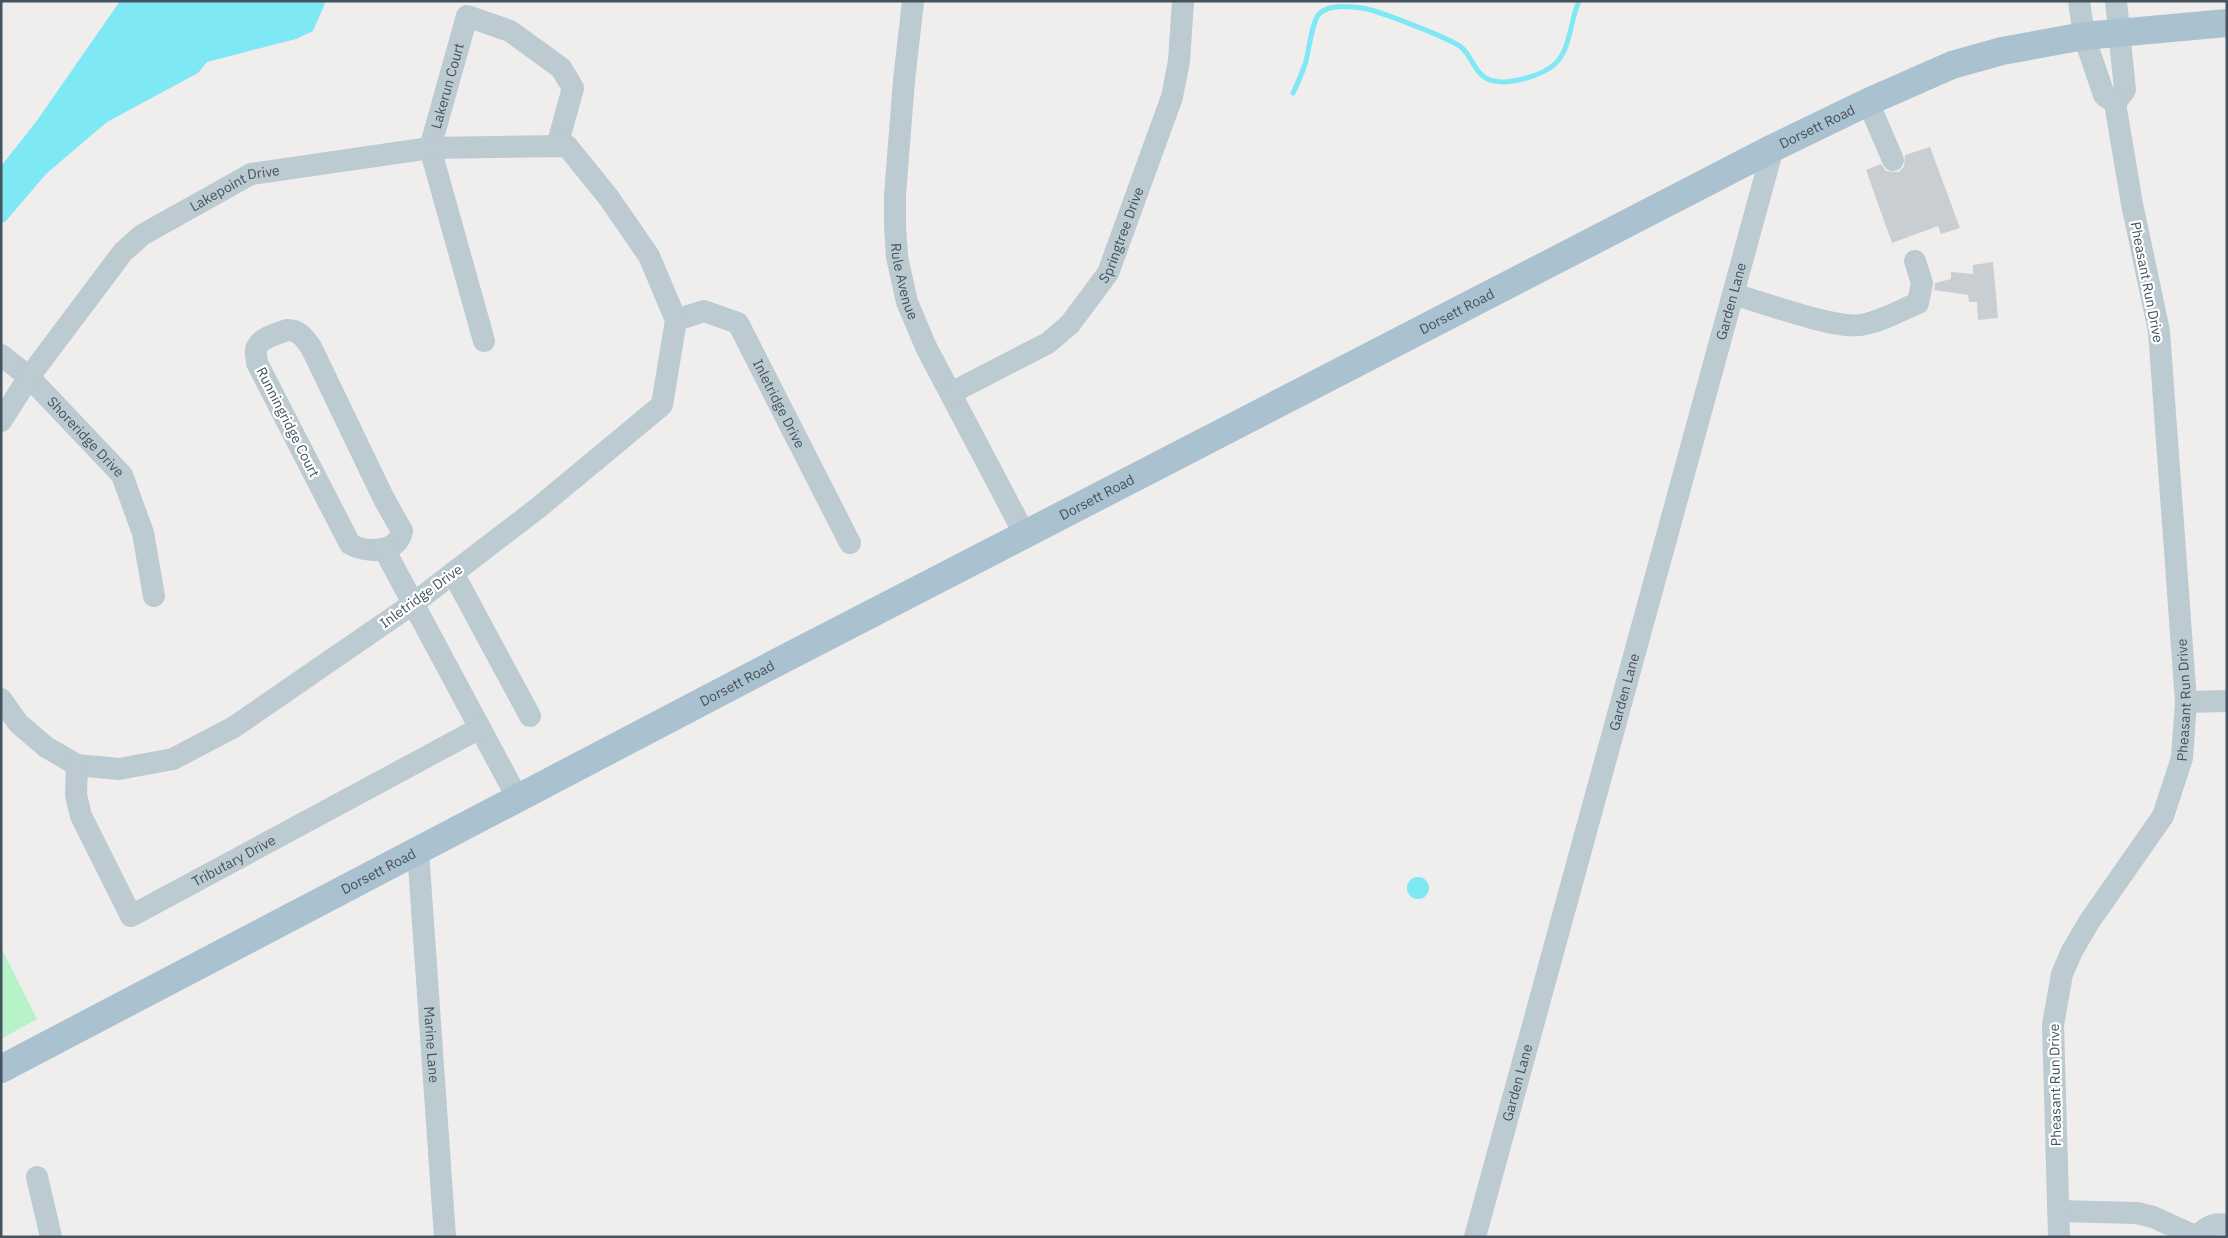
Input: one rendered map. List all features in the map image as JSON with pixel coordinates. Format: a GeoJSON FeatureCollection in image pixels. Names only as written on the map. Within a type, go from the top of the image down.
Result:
{"type":"FeatureCollection","features":[{"type":"Feature","properties":{"kind":"main road","name":"Dorsett Road"},"geometry":{"type":"LineString","coordinates":[[1,1068],[418,851],[517,797],[1773,148],[1868,102],[1952,65],[2002,51],[2084,36],[2227,24]]}},
{"type":"Feature","properties":{"kind":"street","name":"Rule Avenue"},"geometry":{"type":"LineString","coordinates":[[913,1],[904,81],[895,195],[897,257],[907,302],[926,347],[1025,535]]}},
{"type":"Feature","properties":{"kind":"street","name":"Springtree Drive"},"geometry":{"type":"LineString","coordinates":[[951,392],[1048,343],[1070,324],[1108,273],[1172,97],[1179,61],[1183,1]]}},
{"type":"Feature","properties":{"kind":"street","name":"Pheasant Run Drive"},"geometry":{"type":"LineString","coordinates":[[2059,1237],[2053,1024],[2062,974],[2072,951],[2089,922],[2164,816],[2182,758],[2186,702],[2159,331],[2132,204],[2115,103],[2104,94],[2084,36],[2079,1]]}},
{"type":"Feature","properties":{"kind":"street"},"geometry":{"type":"LineString","coordinates":[[2115,103],[2124,90],[2121,32],[2116,1]]}},
{"type":"Feature","properties":{"kind":"street","name":"Lakerun Court"},"geometry":{"type":"LineString","coordinates":[[484,341],[430,148],[467,16],[510,31],[561,68],[573,88],[562,146]]}},
{"type":"Feature","properties":{"kind":"street"},"geometry":{"type":"LineString","coordinates":[[1868,102],[1893,160]]}},
{"type":"Feature","properties":{"kind":"street"},"geometry":{"type":"LineString","coordinates":[[562,146],[609,198],[650,256],[676,320]]}},
{"type":"Feature","properties":{"kind":"street","name":"Lakepoint Drive"},"geometry":{"type":"LineString","coordinates":[[1,421],[29,377],[123,252],[142,235],[251,174],[430,148],[562,146]]}},
{"type":"Feature","properties":{"kind":"street","name":"Garden Lane"},"geometry":{"type":"LineString","coordinates":[[1475,1237],[1773,148]]}},
{"type":"Feature","properties":{"kind":"street"},"geometry":{"type":"LineString","coordinates":[[1733,294],[1839,323],[1861,325],[1918,303],[1922,283],[1915,261]]}},
{"type":"Feature","properties":{"kind":"street","name":"Inletridge Drive"},"geometry":{"type":"LineString","coordinates":[[77,765],[119,769],[173,759],[234,727],[414,603],[538,508],[662,405],[676,320],[704,311],[738,323],[850,542]]}},
{"type":"Feature","properties":{"kind":"street","name":"Runningridge Court"},"geometry":{"type":"LineString","coordinates":[[287,330],[294,330],[302,334],[311,347],[384,499],[402,531],[400,539],[384,549],[360,549],[350,544],[257,363],[256,350],[268,337],[287,330]]}},
{"type":"Feature","properties":{"kind":"street","name":"Shoreridge Drive"},"geometry":{"type":"LineString","coordinates":[[1,355],[29,377],[122,475],[143,533],[154,596]]}},
{"type":"Feature","properties":{"kind":"street"},"geometry":{"type":"LineString","coordinates":[[384,549],[517,797]]}},
{"type":"Feature","properties":{"kind":"street"},"geometry":{"type":"LineString","coordinates":[[453,573],[530,716]]}},
{"type":"Feature","properties":{"kind":"street"},"geometry":{"type":"LineString","coordinates":[[1,699],[18,723],[46,747],[77,765]]}},
{"type":"Feature","properties":{"kind":"street"},"geometry":{"type":"LineString","coordinates":[[2186,702],[2227,700]]}},
{"type":"Feature","properties":{"kind":"street","name":"Tributary Drive"},"geometry":{"type":"LineString","coordinates":[[77,765],[76,795],[81,816],[131,916],[480,728]]}},
{"type":"Feature","properties":{"kind":"street","name":"Marine Lane"},"geometry":{"type":"LineString","coordinates":[[418,851],[445,1237]]}},
{"type":"Feature","properties":{"kind":"street"},"geometry":{"type":"LineString","coordinates":[[37,1177],[51,1237]]}},
{"type":"Feature","properties":{"kind":"street"},"geometry":{"type":"LineString","coordinates":[[2059,1211],[2137,1214],[2152,1217],[2197,1237],[2208,1226],[2216,1224],[2227,1226]]}},
{"type":"Feature","properties":{"kind":"green space"},"geometry":{"type":"Polygon","coordinates":[[[1,947],[37,1019],[1,1039],[1,947]]]}},
{"type":"Feature","properties":{"kind":"water"},"geometry":{"type":"Polygon","coordinates":[[[120,1],[326,1],[313,31],[296,39],[207,62],[198,73],[107,122],[46,174],[5,222],[1,223],[1,166],[36,122],[120,1]]]}},
{"type":"Feature","properties":{"kind":"water"},"geometry":{"type":"Polygon","coordinates":[[[1418,877],[1426,880],[1429,888],[1426,896],[1418,899],[1410,896],[1407,888],[1410,880],[1418,877]]]}},
{"type":"Feature","properties":{"kind":"building"},"geometry":{"type":"Polygon","coordinates":[[[1930,147],[1960,228],[1941,234],[1938,226],[1892,243],[1866,170],[1881,164],[1886,171],[1898,172],[1904,167],[1905,155],[1930,147]]]}},
{"type":"Feature","properties":{"kind":"building"},"geometry":{"type":"Polygon","coordinates":[[[1993,262],[1998,318],[1978,320],[1977,302],[1969,302],[1968,295],[1934,290],[1935,283],[1951,279],[1951,272],[1973,274],[1973,265],[1993,262]]]}},
{"type":"Feature","properties":{"kind":"waterway"},"geometry":{"type":"LineString","coordinates":[[1293,93],[1305,65],[1317,18],[1323,11],[1333,7],[1345,6],[1370,10],[1428,31],[1461,47],[1480,74],[1490,80],[1505,82],[1533,76],[1555,64],[1564,51],[1579,1]]}}]}
